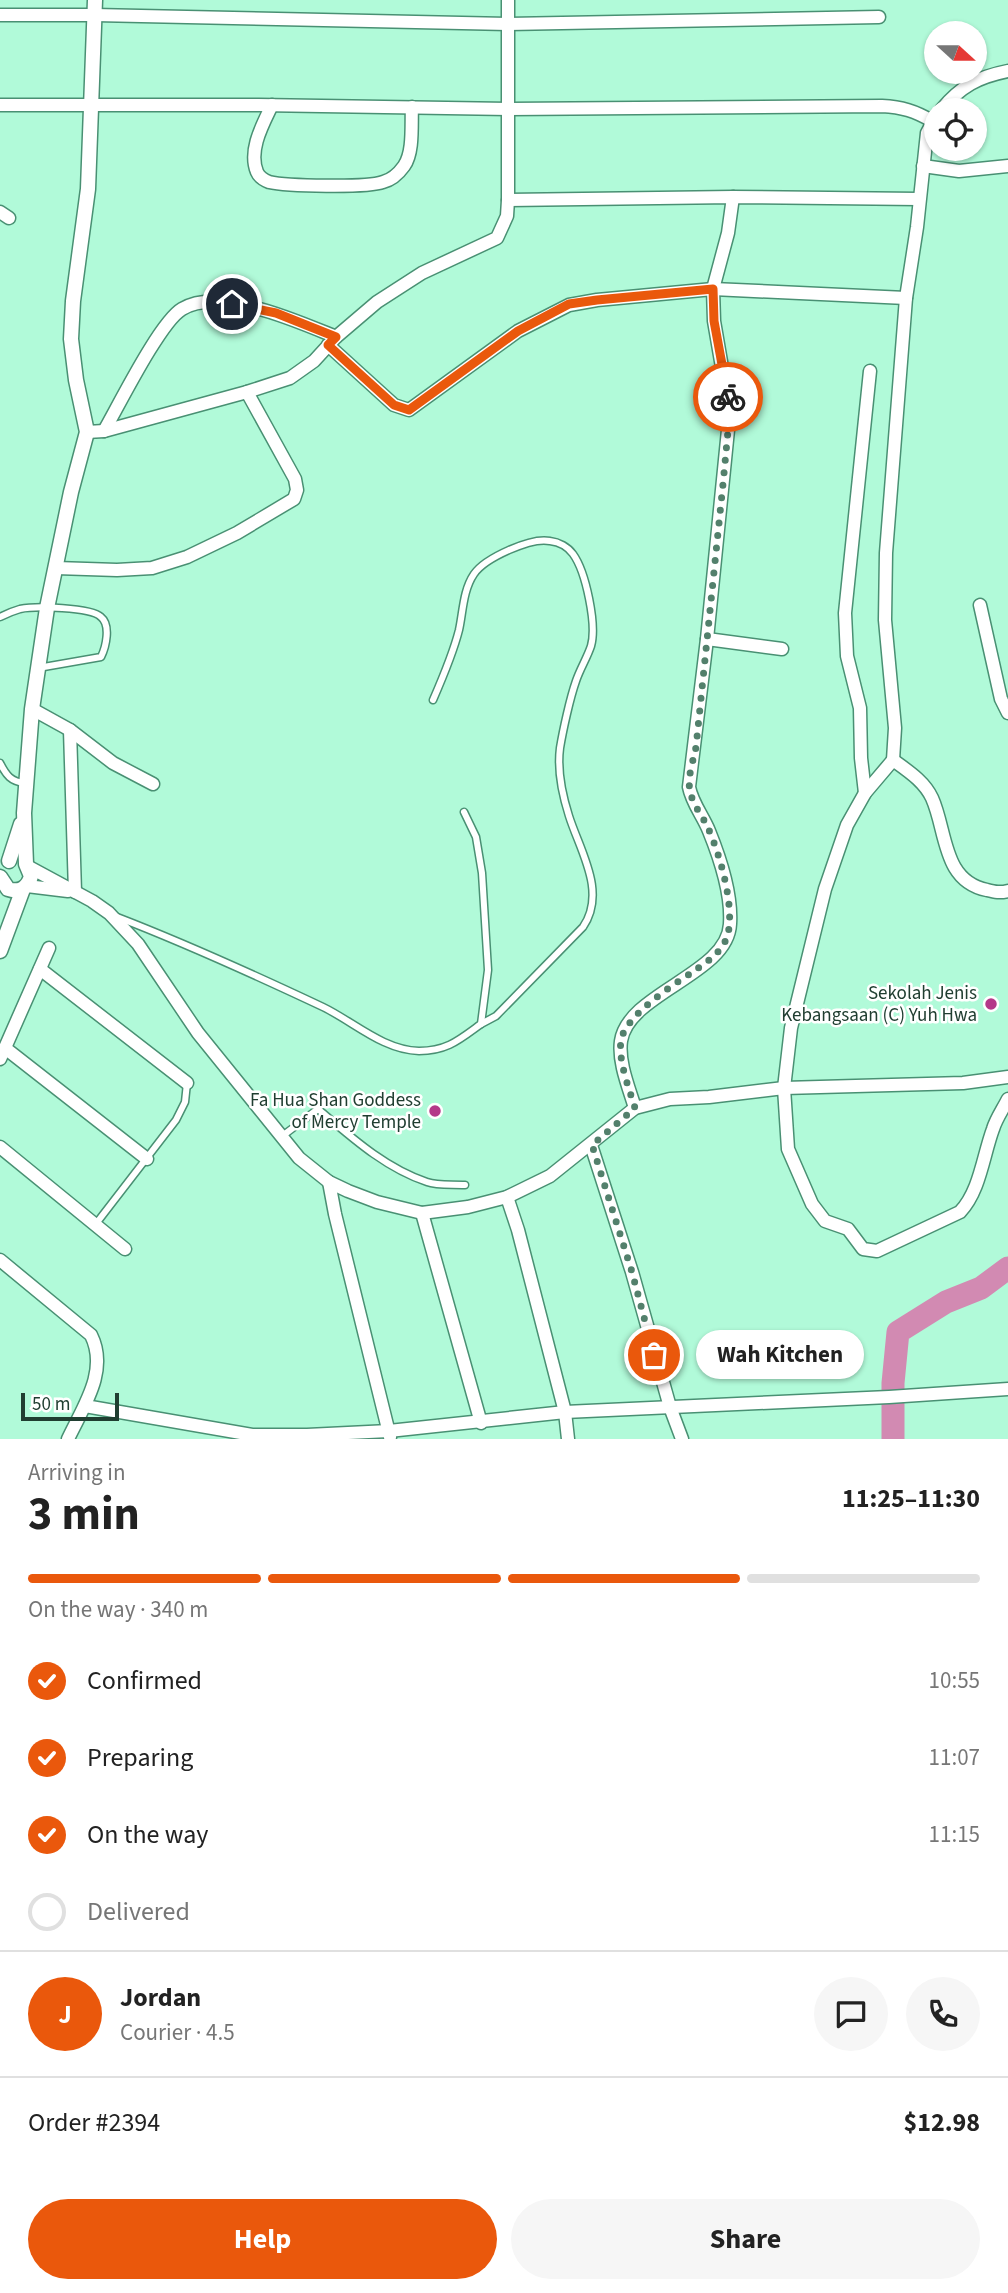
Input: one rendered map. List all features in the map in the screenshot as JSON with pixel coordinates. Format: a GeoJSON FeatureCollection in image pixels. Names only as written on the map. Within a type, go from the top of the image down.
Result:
{"type":"FeatureCollection","features":[{"type":"Feature","properties":{"kind":"street"},"geometry":{"type":"LineString","coordinates":[[87,432],[104,431],[290,378],[314,361],[332,341],[377,302],[422,273],[497,238],[508,216],[508,0]]}},
{"type":"Feature","properties":{"kind":"street"},"geometry":{"type":"LineString","coordinates":[[1,947],[7,878],[24,813],[32,709],[47,608],[71,492],[87,432],[71,339],[73,301],[89,189],[95,7]]}},
{"type":"Feature","properties":{"kind":"street"},"geometry":{"type":"LineString","coordinates":[[0,15],[95,7],[508,24],[879,17]]}},
{"type":"Feature","properties":{"kind":"street"},"geometry":{"type":"LineString","coordinates":[[953,98],[968,84],[986,75],[1008,71]]}},
{"type":"Feature","properties":{"kind":"street"},"geometry":{"type":"LineString","coordinates":[[0,105],[272,105],[509,109],[882,106],[908,109],[924,115]]}},
{"type":"Feature","properties":{"kind":"street"},"geometry":{"type":"LineString","coordinates":[[272,105],[255,148],[257,173],[260,178],[269,182],[322,185],[372,185],[395,175],[408,158],[412,107]]}},
{"type":"Feature","properties":{"kind":"street"},"geometry":{"type":"LineString","coordinates":[[924,158],[906,298],[886,566],[885,620],[895,728],[893,760],[866,793],[847,825],[825,889],[791,1028],[783,1088],[788,1149],[812,1203],[825,1221],[848,1229],[863,1249],[877,1251],[960,1212],[967,1205],[973,1194],[994,1126],[1008,1099]]}},
{"type":"Feature","properties":{"kind":"street"},"geometry":{"type":"LineString","coordinates":[[923,166],[958,171],[1008,166]]}},
{"type":"Feature","properties":{"kind":"street"},"geometry":{"type":"LineString","coordinates":[[508,200],[733,197],[919,199]]}},
{"type":"Feature","properties":{"kind":"street"},"geometry":{"type":"LineString","coordinates":[[635,1108],[621,1050],[621,1039],[628,1024],[641,1011],[713,958],[726,941],[730,926],[728,898],[714,846],[689,787],[729,420],[729,402],[714,321],[713,289],[730,226],[733,197]]}},
{"type":"Feature","properties":{"kind":"street"},"geometry":{"type":"LineString","coordinates":[[104,431],[163,328],[182,309],[208,303],[256,307],[276,313],[332,341],[394,405],[409,410],[518,331],[569,304],[713,289],[906,298]]}},
{"type":"Feature","properties":{"kind":"street"},"geometry":{"type":"LineString","coordinates":[[866,793],[861,758],[860,708],[850,675],[844,638],[870,371]]}},
{"type":"Feature","properties":{"kind":"street"},"geometry":{"type":"LineString","coordinates":[[56,568],[152,568],[187,558],[211,547],[289,503],[297,490],[295,479],[247,392]]}},
{"type":"Feature","properties":{"kind":"street"},"geometry":{"type":"LineString","coordinates":[[980,605],[1000,699],[1008,713]]}},
{"type":"Feature","properties":{"kind":"street"},"geometry":{"type":"LineString","coordinates":[[707,639],[782,649]]}},
{"type":"Feature","properties":{"kind":"street"},"geometry":{"type":"LineString","coordinates":[[32,709],[70,730],[113,764],[153,783]]}},
{"type":"Feature","properties":{"kind":"street"},"geometry":{"type":"LineString","coordinates":[[70,730],[75,892]]}},
{"type":"Feature","properties":{"kind":"street"},"geometry":{"type":"LineString","coordinates":[[893,760],[918,778],[931,797],[945,849],[960,876],[975,888],[1000,893],[1008,891]]}},
{"type":"Feature","properties":{"kind":"street"},"geometry":{"type":"LineString","coordinates":[[7,878],[31,876],[27,865],[24,813]]}},
{"type":"Feature","properties":{"kind":"street"},"geometry":{"type":"LineString","coordinates":[[7,878],[18,860],[109,913],[138,944],[198,1033],[299,1158],[329,1182],[377,1202],[422,1213],[468,1207],[507,1197],[551,1176],[635,1108],[670,1099],[783,1088],[963,1083],[1008,1077]]}},
{"type":"Feature","properties":{"kind":"street"},"geometry":{"type":"LineString","coordinates":[[7,878],[75,892]]}},
{"type":"Feature","properties":{"kind":"street"},"geometry":{"type":"LineString","coordinates":[[49,948],[2,1053],[147,1159]]}},
{"type":"Feature","properties":{"kind":"street"},"geometry":{"type":"LineString","coordinates":[[40,969],[187,1083]]}},
{"type":"Feature","properties":{"kind":"street"},"geometry":{"type":"LineString","coordinates":[[592,1145],[670,1407],[682,1439]]}},
{"type":"Feature","properties":{"kind":"street"},"geometry":{"type":"LineString","coordinates":[[0,1147],[125,1249]]}},
{"type":"Feature","properties":{"kind":"street"},"geometry":{"type":"LineString","coordinates":[[329,1182],[390,1435]]}},
{"type":"Feature","properties":{"kind":"street"},"geometry":{"type":"LineString","coordinates":[[507,1197],[565,1412],[568,1439]]}},
{"type":"Feature","properties":{"kind":"street"},"geometry":{"type":"LineString","coordinates":[[422,1213],[481,1423]]}},
{"type":"Feature","properties":{"kind":"street"},"geometry":{"type":"LineString","coordinates":[[0,1260],[90,1335],[98,1357],[96,1373],[85,1406],[68,1439]]}},
{"type":"Feature","properties":{"kind":"street"},"geometry":{"type":"LineString","coordinates":[[85,1406],[252,1437],[307,1437],[390,1435],[565,1412],[1008,1389]]}},
{"type":"Feature","properties":{"kind":"street"},"geometry":{"type":"LineString","coordinates":[[186,1439],[187,1425]]}},
{"type":"Feature","properties":{"kind":"lane"},"geometry":{"type":"LineString","coordinates":[[109,913],[326,1008],[388,1044],[418,1051],[449,1048],[496,1016],[588,920],[594,894],[583,849],[570,817],[558,772],[572,693],[591,646],[593,632],[580,568],[569,550],[549,540],[536,541],[516,547],[483,564],[474,574],[468,588],[450,659],[433,700]]}},
{"type":"Feature","properties":{"kind":"lane"},"geometry":{"type":"LineString","coordinates":[[0,617],[20,609],[47,608],[96,613],[103,618],[107,625],[101,657],[38,668]]}},
{"type":"Feature","properties":{"kind":"lane"},"geometry":{"type":"LineString","coordinates":[[0,763],[5,773],[14,781],[27,783]]}},
{"type":"Feature","properties":{"kind":"lane"},"geometry":{"type":"LineString","coordinates":[[464,811],[476,837],[482,873],[488,970],[481,1024]]}},
{"type":"Feature","properties":{"kind":"lane"},"geometry":{"type":"LineString","coordinates":[[95,1225],[176,1120],[185,1102],[187,1083]]}},
{"type":"Feature","properties":{"kind":"lane"},"geometry":{"type":"LineString","coordinates":[[281,1137],[318,1109],[350,1137],[392,1166],[429,1183],[465,1185]]}},
{"type":"Feature","properties":{"kind":"waterway"},"geometry":{"type":"LineString","coordinates":[[893,1439],[893,1383],[898,1332],[946,1302],[981,1288],[1008,1268]]}},
{"type":"Feature","properties":{"kind":"way so far"},"geometry":{"type":"LineString","coordinates":[[654,1355],[632,1272],[592,1145],[635,1108],[621,1050],[621,1039],[628,1024],[687,975],[713,958],[726,941],[730,926],[728,898],[714,846],[689,787],[696,747],[723,484],[729,420],[728,397]]}},
{"type":"Feature","properties":{"kind":"place","name":"Sekolah Jenis Kebangsaan (C) Yuh Hwa"},"geometry":{"type":"Point","coordinates":[991,1004]}},
{"type":"Feature","properties":{"kind":"place","name":"Fa Hua Shan Goddess of Mercy Temple"},"geometry":{"type":"Point","coordinates":[435,1111]}},
{"type":"Feature","properties":{"kind":"place","name":"Wah Kitchen"},"geometry":{"type":"Point","coordinates":[654,1355]}},
{"type":"Feature","properties":{"kind":"route"},"geometry":{"type":"LineString","coordinates":[[232,304],[276,313],[336,337],[328,345],[394,405],[409,410],[518,331],[569,304],[713,289],[714,321],[728,397]]}}]}
